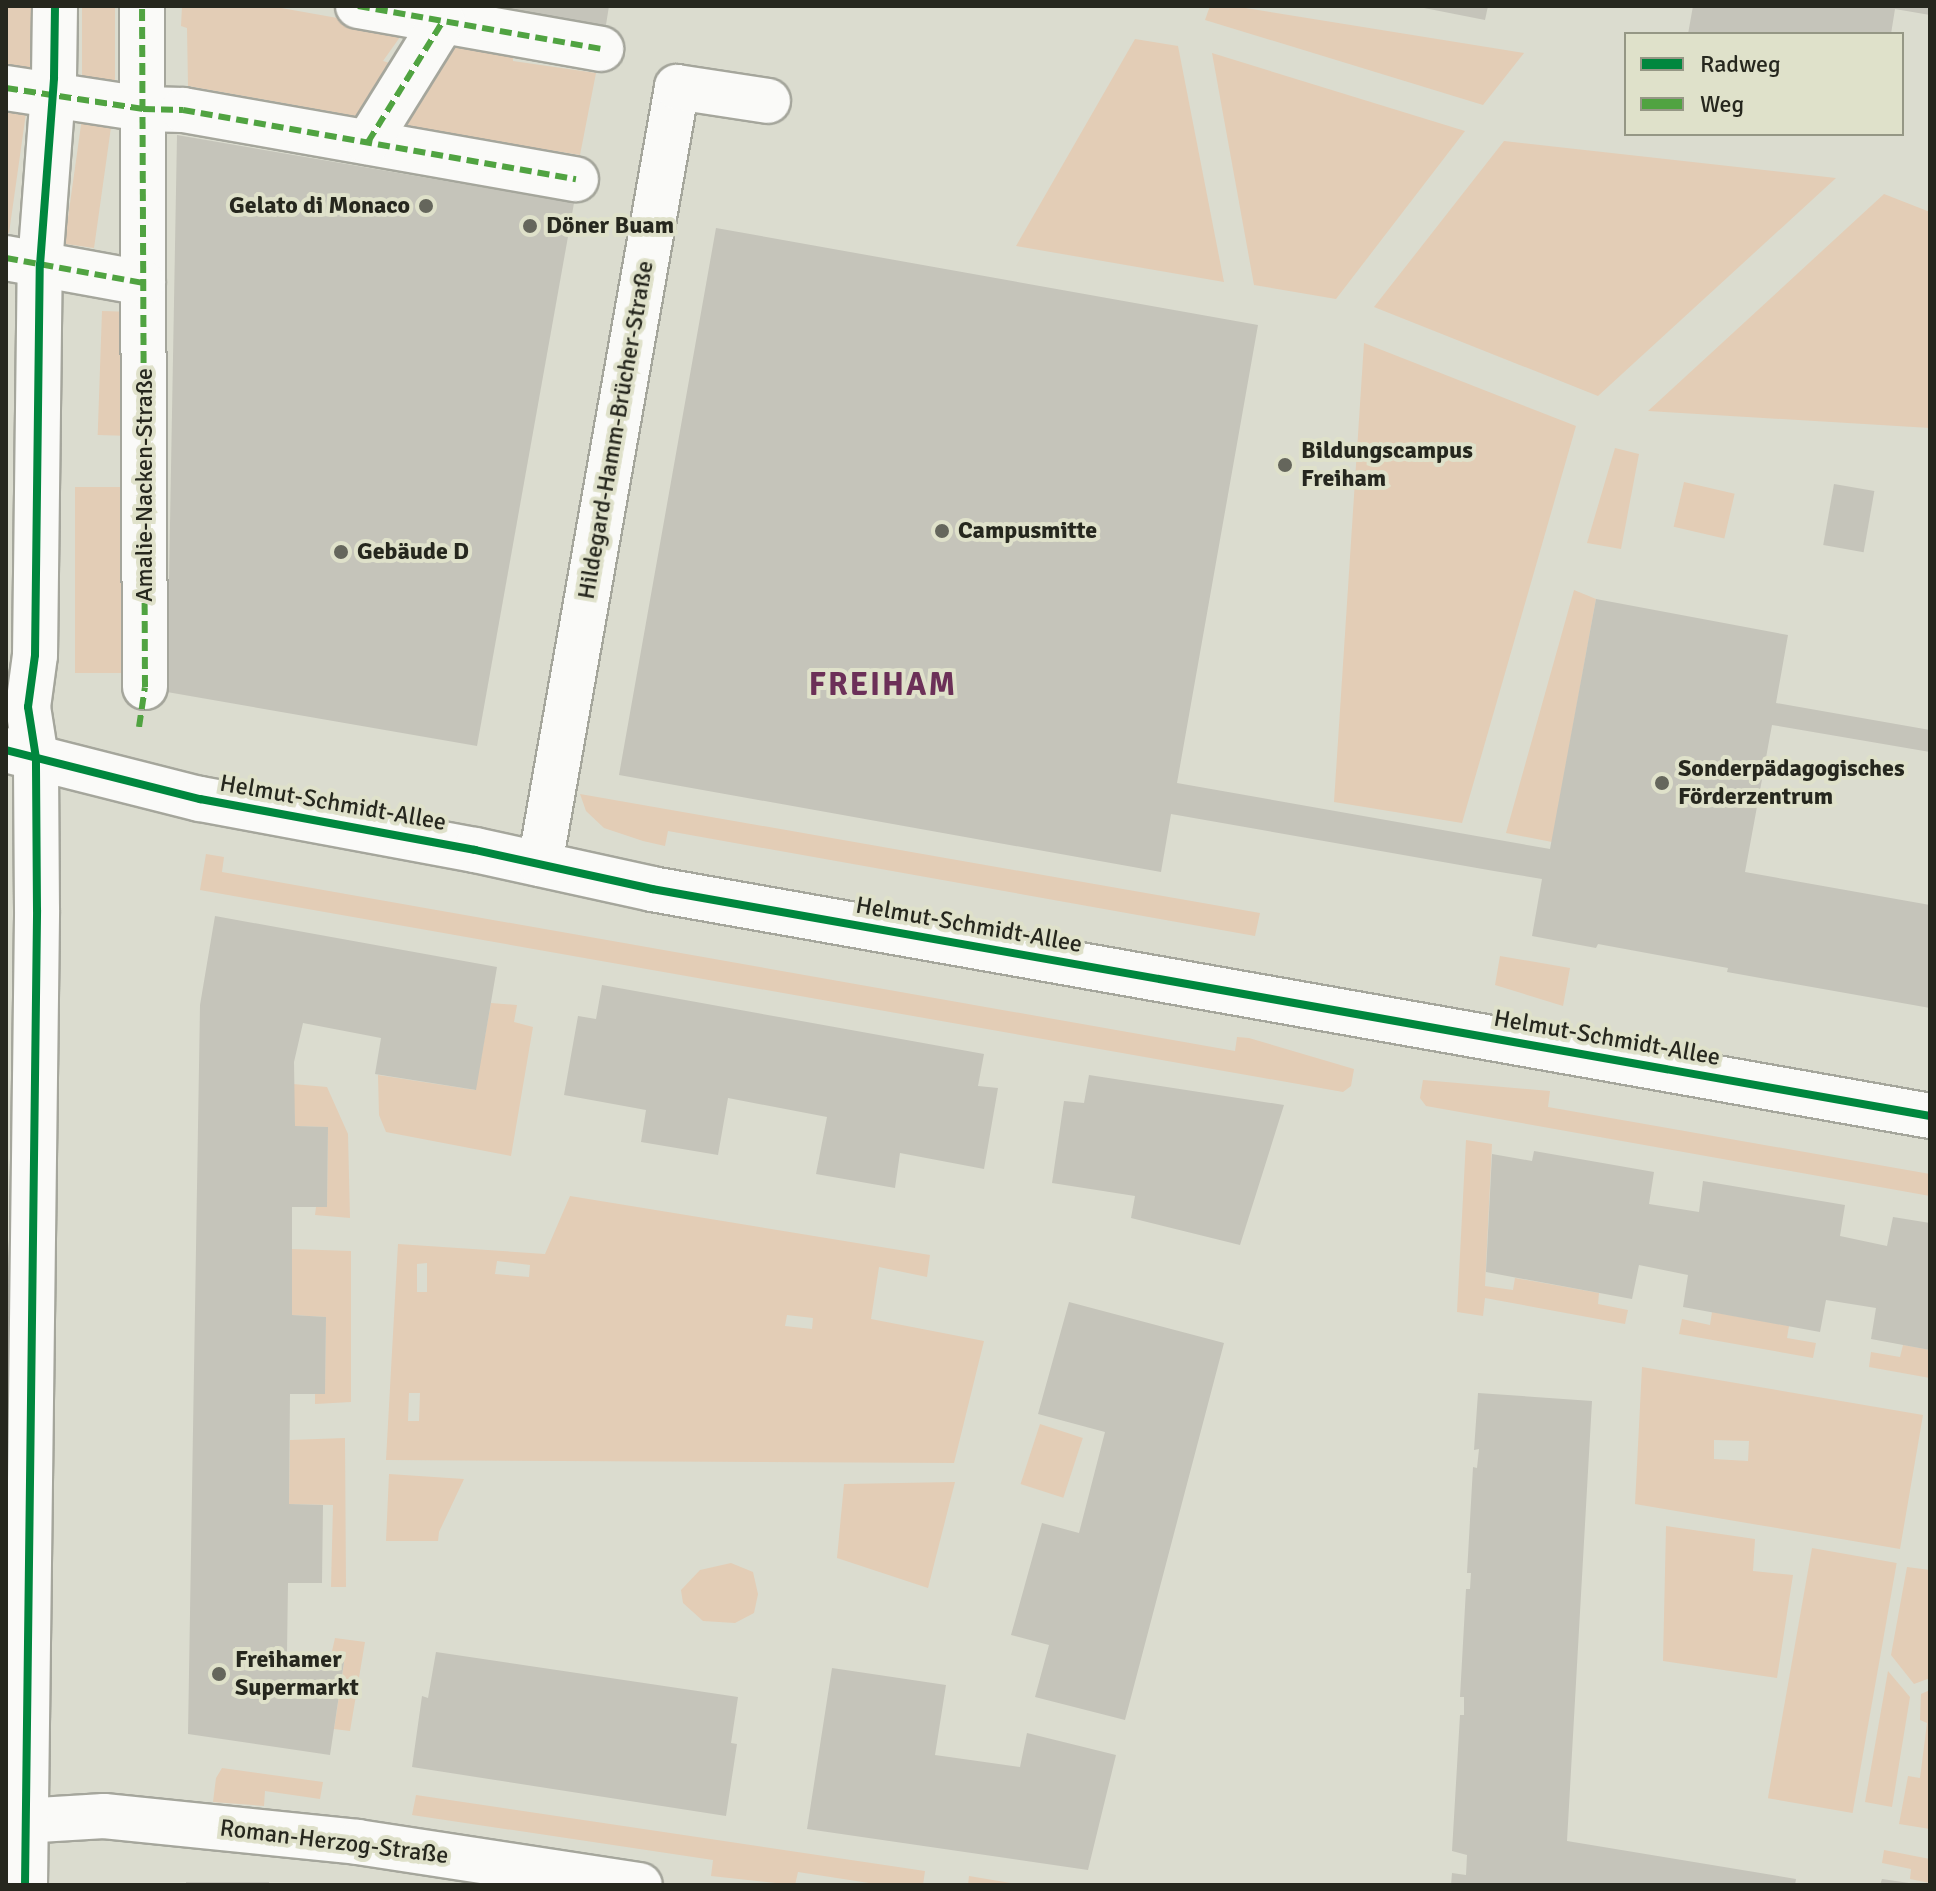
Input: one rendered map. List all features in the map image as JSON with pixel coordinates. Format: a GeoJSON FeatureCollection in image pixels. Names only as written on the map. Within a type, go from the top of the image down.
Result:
{"type":"FeatureCollection","features":[{"type":"Feature","properties":{"kind":"street"},"geometry":{"type":"LineString","coordinates":[[25,1885],[16,1821],[36,1137],[21,754],[35,655],[23,262],[53,95],[55,6]]}},
{"type":"Feature","properties":{"kind":"street","name":"Amalie-Nacken-Straße"},"geometry":{"type":"LineString","coordinates":[[142,6],[145,687]]}},
{"type":"Feature","properties":{"kind":"street"},"geometry":{"type":"LineString","coordinates":[[358,6],[601,49]]}},
{"type":"Feature","properties":{"kind":"street"},"geometry":{"type":"LineString","coordinates":[[368,142],[443,21]]}},
{"type":"Feature","properties":{"kind":"street","name":"Hildegard-Hamm-Brücher-Straße"},"geometry":{"type":"LineString","coordinates":[[540,864],[677,87],[768,101]]}},
{"type":"Feature","properties":{"kind":"street"},"geometry":{"type":"LineString","coordinates":[[6,88],[143,109],[183,110],[576,179]]}},
{"type":"Feature","properties":{"kind":"street"},"geometry":{"type":"LineString","coordinates":[[23,262],[143,283]]}},
{"type":"Feature","properties":{"kind":"street","name":"Helmut-Schmidt-Allee"},"geometry":{"type":"LineString","coordinates":[[21,754],[200,799],[540,864],[652,889],[1930,1116]]}},
{"type":"Feature","properties":{"kind":"street","name":"Roman-Herzog-Straße"},"geometry":{"type":"LineString","coordinates":[[16,1821],[104,1816],[326,1838],[640,1885]]}},
{"type":"Feature","properties":{"kind":"shaded area"},"geometry":{"type":"Polygon","coordinates":[[[6,6],[31,6],[31,71],[6,71],[6,6]]]}},
{"type":"Feature","properties":{"kind":"shaded area"},"geometry":{"type":"Polygon","coordinates":[[[82,6],[115,6],[115,83],[82,83],[82,6]]]}},
{"type":"Feature","properties":{"kind":"shaded area"},"geometry":{"type":"Polygon","coordinates":[[[182,6],[270,6],[405,30],[383,61],[393,64],[361,117],[188,86],[187,28],[181,26],[182,6]]]}},
{"type":"Feature","properties":{"kind":"shaded area"},"geometry":{"type":"Polygon","coordinates":[[[1210,6],[1233,6],[1524,53],[1483,105],[1205,20],[1210,6]]]}},
{"type":"Feature","properties":{"kind":"shaded area"},"geometry":{"type":"Polygon","coordinates":[[[1135,39],[1178,46],[1224,282],[1016,246],[1135,39]]]}},
{"type":"Feature","properties":{"kind":"shaded area"},"geometry":{"type":"Polygon","coordinates":[[[455,42],[513,53],[513,61],[596,73],[580,155],[398,126],[455,42]]]}},
{"type":"Feature","properties":{"kind":"shaded area"},"geometry":{"type":"Polygon","coordinates":[[[1212,53],[1465,131],[1336,299],[1254,285],[1212,53]]]}},
{"type":"Feature","properties":{"kind":"shaded area"},"geometry":{"type":"Polygon","coordinates":[[[6,103],[27,106],[9,233],[6,232],[6,103]]]}},
{"type":"Feature","properties":{"kind":"shaded area"},"geometry":{"type":"Polygon","coordinates":[[[82,118],[112,122],[94,248],[64,244],[82,118]]]}},
{"type":"Feature","properties":{"kind":"shaded area"},"geometry":{"type":"Polygon","coordinates":[[[1504,141],[1836,178],[1598,396],[1374,307],[1504,141]]]}},
{"type":"Feature","properties":{"kind":"shaded area"},"geometry":{"type":"Polygon","coordinates":[[[1884,194],[1930,212],[1930,428],[1648,411],[1884,194]]]}},
{"type":"Feature","properties":{"kind":"shaded area"},"geometry":{"type":"Polygon","coordinates":[[[102,311],[127,312],[123,436],[98,435],[102,311]]]}},
{"type":"Feature","properties":{"kind":"shaded area"},"geometry":{"type":"Polygon","coordinates":[[[1364,343],[1576,426],[1462,823],[1334,802],[1364,343]]]}},
{"type":"Feature","properties":{"kind":"shaded area"},"geometry":{"type":"Polygon","coordinates":[[[1615,448],[1639,454],[1621,549],[1587,543],[1615,448]]]}},
{"type":"Feature","properties":{"kind":"shaded area"},"geometry":{"type":"Polygon","coordinates":[[[1684,482],[1735,494],[1724,539],[1674,527],[1684,482]]]}},
{"type":"Feature","properties":{"kind":"shaded area"},"geometry":{"type":"Polygon","coordinates":[[[75,487],[123,487],[123,673],[75,673],[75,487]]]}},
{"type":"Feature","properties":{"kind":"shaded area"},"geometry":{"type":"Polygon","coordinates":[[[1574,590],[1596,599],[1552,842],[1506,833],[1574,590]]]}},
{"type":"Feature","properties":{"kind":"shaded area"},"geometry":{"type":"Polygon","coordinates":[[[580,794],[1260,913],[1255,936],[668,831],[665,846],[604,828],[586,811],[580,794]]]}},
{"type":"Feature","properties":{"kind":"shaded area"},"geometry":{"type":"Polygon","coordinates":[[[206,854],[224,857],[222,872],[1235,1051],[1237,1037],[1249,1038],[1354,1069],[1351,1086],[1343,1092],[200,890],[206,854]]]}},
{"type":"Feature","properties":{"kind":"shaded area"},"geometry":{"type":"Polygon","coordinates":[[[1500,956],[1570,968],[1563,1006],[1495,985],[1500,956]]]}},
{"type":"Feature","properties":{"kind":"shaded area"},"geometry":{"type":"Polygon","coordinates":[[[491,1003],[517,1005],[514,1022],[533,1027],[511,1156],[386,1132],[379,1115],[378,1075],[475,1090],[491,1003]]]}},
{"type":"Feature","properties":{"kind":"shaded area"},"geometry":{"type":"Polygon","coordinates":[[[1423,1080],[1550,1091],[1548,1107],[1930,1174],[1930,1196],[1426,1106],[1420,1098],[1423,1080]]]}},
{"type":"Feature","properties":{"kind":"shaded area"},"geometry":{"type":"Polygon","coordinates":[[[293,1084],[327,1087],[348,1134],[350,1218],[315,1215],[316,1207],[327,1207],[328,1127],[295,1126],[293,1084]]]}},
{"type":"Feature","properties":{"kind":"shaded area"},"geometry":{"type":"Polygon","coordinates":[[[1466,1140],[1492,1144],[1485,1286],[1513,1290],[1515,1278],[1599,1293],[1598,1304],[1628,1310],[1625,1324],[1485,1298],[1483,1316],[1457,1312],[1466,1140]]]}},
{"type":"Feature","properties":{"kind":"shaded area"},"geometry":{"type":"Polygon","coordinates":[[[570,1196],[930,1255],[927,1277],[879,1267],[871,1319],[984,1341],[954,1463],[386,1460],[398,1244],[545,1254],[570,1196]],[[497,1261],[495,1274],[529,1277],[530,1265],[497,1261]],[[427,1263],[417,1264],[417,1292],[427,1292],[427,1263]],[[787,1315],[785,1326],[812,1329],[813,1318],[787,1315]],[[409,1393],[408,1421],[419,1421],[420,1393],[409,1393]]]}},
{"type":"Feature","properties":{"kind":"shaded area"},"geometry":{"type":"Polygon","coordinates":[[[292,1249],[351,1251],[351,1402],[315,1404],[315,1394],[325,1394],[326,1317],[292,1315],[292,1249]]]}},
{"type":"Feature","properties":{"kind":"shaded area"},"geometry":{"type":"Polygon","coordinates":[[[1712,1312],[1789,1326],[1787,1338],[1816,1343],[1813,1358],[1679,1334],[1682,1319],[1710,1325],[1712,1312]]]}},
{"type":"Feature","properties":{"kind":"shaded area"},"geometry":{"type":"Polygon","coordinates":[[[1903,1345],[1930,1350],[1930,1378],[1869,1367],[1871,1352],[1900,1357],[1903,1345]]]}},
{"type":"Feature","properties":{"kind":"shaded area"},"geometry":{"type":"Polygon","coordinates":[[[1642,1367],[1923,1415],[1900,1549],[1635,1504],[1642,1367]],[[1714,1440],[1714,1459],[1748,1461],[1749,1441],[1714,1440]]]}},
{"type":"Feature","properties":{"kind":"shaded area"},"geometry":{"type":"Polygon","coordinates":[[[1040,1424],[1083,1438],[1063,1498],[1021,1484],[1040,1424]]]}},
{"type":"Feature","properties":{"kind":"shaded area"},"geometry":{"type":"Polygon","coordinates":[[[345,1438],[346,1587],[331,1587],[333,1505],[289,1504],[290,1440],[345,1438]]]}},
{"type":"Feature","properties":{"kind":"shaded area"},"geometry":{"type":"Polygon","coordinates":[[[389,1474],[464,1479],[439,1532],[438,1541],[386,1541],[389,1474]]]}},
{"type":"Feature","properties":{"kind":"shaded area"},"geometry":{"type":"Polygon","coordinates":[[[955,1482],[928,1588],[837,1558],[844,1484],[955,1482]]]}},
{"type":"Feature","properties":{"kind":"shaded area"},"geometry":{"type":"Polygon","coordinates":[[[1666,1526],[1755,1539],[1753,1571],[1793,1575],[1777,1678],[1663,1661],[1666,1526]]]}},
{"type":"Feature","properties":{"kind":"shaded area"},"geometry":{"type":"Polygon","coordinates":[[[1812,1548],[1897,1563],[1853,1813],[1768,1798],[1812,1548]]]}},
{"type":"Feature","properties":{"kind":"shaded area"},"geometry":{"type":"Polygon","coordinates":[[[731,1563],[753,1572],[758,1594],[754,1613],[735,1623],[703,1621],[683,1603],[681,1590],[700,1570],[731,1563]]]}},
{"type":"Feature","properties":{"kind":"shaded area"},"geometry":{"type":"Polygon","coordinates":[[[1907,1567],[1930,1570],[1930,1678],[1914,1684],[1891,1655],[1907,1567]]]}},
{"type":"Feature","properties":{"kind":"shaded area"},"geometry":{"type":"Polygon","coordinates":[[[335,1638],[365,1642],[350,1731],[334,1729],[344,1663],[330,1660],[335,1638]]]}},
{"type":"Feature","properties":{"kind":"shaded area"},"geometry":{"type":"Polygon","coordinates":[[[1888,1671],[1910,1697],[1892,1807],[1865,1802],[1888,1671]]]}},
{"type":"Feature","properties":{"kind":"shaded area"},"geometry":{"type":"Polygon","coordinates":[[[1930,1690],[1930,1829],[1899,1824],[1908,1776],[1920,1778],[1927,1723],[1920,1720],[1921,1694],[1930,1690]]]}},
{"type":"Feature","properties":{"kind":"shaded area"},"geometry":{"type":"Polygon","coordinates":[[[222,1768],[323,1782],[320,1799],[265,1791],[264,1806],[213,1802],[216,1778],[222,1768]]]}},
{"type":"Feature","properties":{"kind":"shaded area"},"geometry":{"type":"Polygon","coordinates":[[[416,1795],[925,1871],[923,1885],[882,1885],[798,1872],[795,1885],[711,1876],[713,1860],[412,1815],[416,1795]]]}},
{"type":"Feature","properties":{"kind":"shaded area"},"geometry":{"type":"Polygon","coordinates":[[[1884,1850],[1930,1859],[1930,1883],[1910,1879],[1911,1869],[1882,1863],[1884,1850]]]}},
{"type":"Feature","properties":{"kind":"shaded area"},"geometry":{"type":"Polygon","coordinates":[[[969,1876],[1022,1885],[968,1885],[969,1876]]]}},
{"type":"Feature","properties":{"kind":"building"},"geometry":{"type":"Polygon","coordinates":[[[470,6],[609,6],[605,31],[470,6]]]}},
{"type":"Feature","properties":{"kind":"building"},"geometry":{"type":"Polygon","coordinates":[[[1414,6],[1488,6],[1485,20],[1414,6]]]}},
{"type":"Feature","properties":{"kind":"building"},"geometry":{"type":"Polygon","coordinates":[[[1693,6],[1930,6],[1930,15],[1895,9],[1891,32],[1688,32],[1693,6]]]}},
{"type":"Feature","properties":{"kind":"building","name":"Gebäude D"},"geometry":{"type":"Polygon","coordinates":[[[177,135],[574,203],[477,746],[167,692],[177,135]]]}},
{"type":"Feature","properties":{"kind":"building","name":"Campusmitte"},"geometry":{"type":"Polygon","coordinates":[[[716,228],[1258,325],[1177,783],[1550,849],[1596,599],[1788,635],[1776,703],[1930,730],[1930,752],[1772,725],[1745,872],[1930,905],[1930,1008],[1727,972],[1728,968],[1598,944],[1596,948],[1532,936],[1542,879],[1171,814],[1161,872],[619,775],[716,228]]]}},
{"type":"Feature","properties":{"kind":"building"},"geometry":{"type":"Polygon","coordinates":[[[1834,484],[1874,491],[1864,552],[1823,545],[1834,484]]]}},
{"type":"Feature","properties":{"kind":"building"},"geometry":{"type":"Polygon","coordinates":[[[215,916],[497,967],[476,1090],[375,1074],[381,1038],[303,1023],[294,1062],[295,1126],[328,1127],[327,1207],[292,1207],[292,1315],[326,1317],[325,1394],[290,1394],[289,1504],[323,1505],[322,1583],[288,1583],[287,1653],[344,1662],[330,1755],[188,1734],[200,1005],[215,916]]]}},
{"type":"Feature","properties":{"kind":"building"},"geometry":{"type":"Polygon","coordinates":[[[602,985],[984,1054],[978,1086],[998,1088],[984,1169],[900,1153],[895,1188],[816,1174],[827,1117],[728,1098],[718,1155],[641,1142],[646,1110],[564,1095],[578,1016],[596,1019],[602,985]]]}},
{"type":"Feature","properties":{"kind":"building"},"geometry":{"type":"Polygon","coordinates":[[[1089,1075],[1284,1105],[1240,1245],[1131,1218],[1135,1196],[1052,1183],[1064,1101],[1084,1103],[1089,1075]]]}},
{"type":"Feature","properties":{"kind":"building"},"geometry":{"type":"Polygon","coordinates":[[[1534,1151],[1654,1172],[1649,1204],[1699,1212],[1703,1181],[1845,1205],[1840,1236],[1887,1246],[1893,1217],[1930,1223],[1930,1350],[1871,1339],[1876,1308],[1826,1300],[1820,1332],[1683,1307],[1688,1275],[1639,1265],[1632,1299],[1486,1272],[1492,1154],[1532,1161],[1534,1151]]]}},
{"type":"Feature","properties":{"kind":"building"},"geometry":{"type":"Polygon","coordinates":[[[1069,1302],[1224,1343],[1125,1720],[1035,1697],[1049,1645],[1011,1635],[1042,1523],[1079,1533],[1105,1432],[1038,1414],[1069,1302]]]}},
{"type":"Feature","properties":{"kind":"building"},"geometry":{"type":"Polygon","coordinates":[[[1478,1393],[1592,1401],[1567,1841],[1796,1879],[1795,1885],[1451,1885],[1452,1873],[1466,1875],[1467,1855],[1452,1851],[1460,1715],[1464,1715],[1464,1697],[1460,1697],[1466,1589],[1470,1589],[1471,1573],[1467,1573],[1473,1467],[1477,1468],[1479,1449],[1474,1450],[1478,1393]]]}},
{"type":"Feature","properties":{"kind":"building"},"geometry":{"type":"Polygon","coordinates":[[[436,1652],[738,1697],[731,1743],[737,1744],[726,1816],[412,1767],[422,1696],[428,1698],[436,1652]]]}},
{"type":"Feature","properties":{"kind":"building"},"geometry":{"type":"Polygon","coordinates":[[[832,1668],[946,1685],[935,1755],[1020,1767],[1027,1733],[1116,1755],[1088,1870],[807,1829],[832,1668]]]}},
{"type":"Feature","properties":{"kind":"building"},"geometry":{"type":"Polygon","coordinates":[[[1882,1879],[1909,1883],[1909,1885],[1880,1885],[1882,1879]]]}},
{"type":"Feature","properties":{"kind":"building"},"geometry":{"type":"Polygon","coordinates":[[[186,1882],[269,1882],[269,1885],[186,1885],[186,1882]]]}},
{"type":"Feature","properties":{"kind":"marked path"},"geometry":{"type":"LineString","coordinates":[[139,727],[145,687],[142,6]]}},
{"type":"Feature","properties":{"kind":"marked path"},"geometry":{"type":"LineString","coordinates":[[358,6],[601,49]]}},
{"type":"Feature","properties":{"kind":"marked path"},"geometry":{"type":"LineString","coordinates":[[368,142],[443,21]]}},
{"type":"Feature","properties":{"kind":"marked path"},"geometry":{"type":"LineString","coordinates":[[6,88],[143,109],[183,110],[576,179]]}},
{"type":"Feature","properties":{"kind":"marked path"},"geometry":{"type":"LineString","coordinates":[[6,258],[143,283]]}},
{"type":"Feature","properties":{"kind":"cycle path"},"geometry":{"type":"LineString","coordinates":[[25,1885],[37,910],[36,758],[28,707],[35,655],[40,265],[54,78],[55,6]]}},
{"type":"Feature","properties":{"kind":"cycle path"},"geometry":{"type":"LineString","coordinates":[[6,750],[200,799],[475,850],[652,889],[1930,1116]]}},
{"type":"Feature","properties":{"kind":"place","name":"Gelato di Monaco"},"geometry":{"type":"Point","coordinates":[426,206]}},
{"type":"Feature","properties":{"kind":"place","name":"Döner Buam"},"geometry":{"type":"Point","coordinates":[530,226]}},
{"type":"Feature","properties":{"kind":"place","name":"Bildungscampus Freiham"},"geometry":{"type":"Point","coordinates":[1285,465]}},
{"type":"Feature","properties":{"kind":"place","name":"Campusmitte"},"geometry":{"type":"Point","coordinates":[942,531]}},
{"type":"Feature","properties":{"kind":"place","name":"Gebäude D"},"geometry":{"type":"Point","coordinates":[341,552]}},
{"type":"Feature","properties":{"kind":"place","name":"Sonderpädagogisches Förderzentrum"},"geometry":{"type":"Point","coordinates":[1662,783]}},
{"type":"Feature","properties":{"kind":"place","name":"Freihamer Supermarkt"},"geometry":{"type":"Point","coordinates":[219,1674]}},
{"type":"Feature","properties":{"kind":"district","name":"FREIHAM"},"geometry":{"type":"Point","coordinates":[883,685]}}]}
